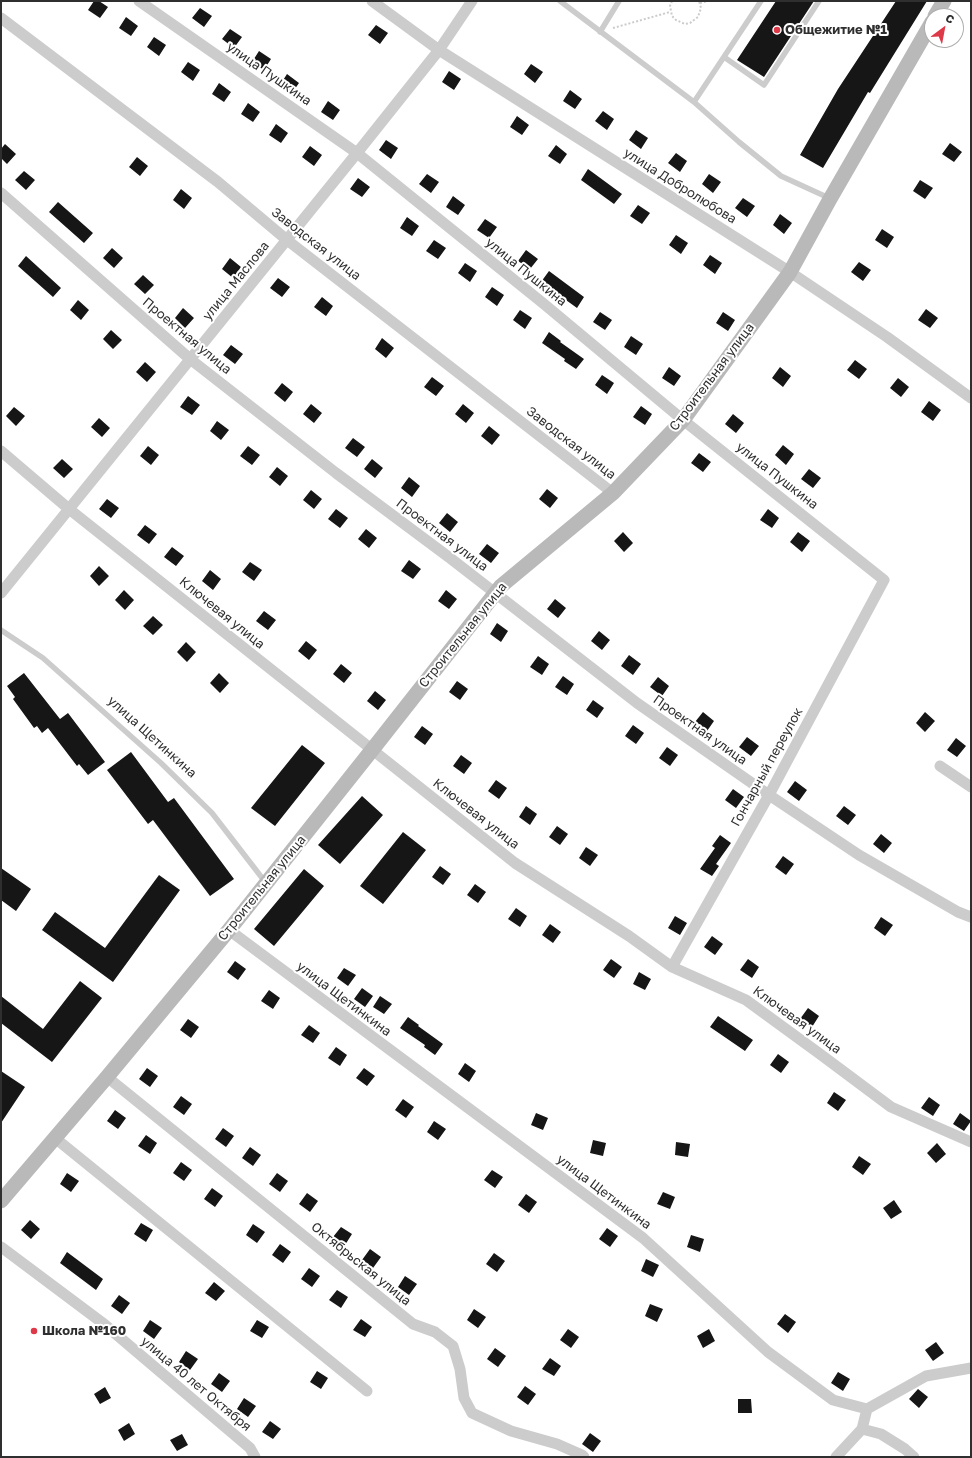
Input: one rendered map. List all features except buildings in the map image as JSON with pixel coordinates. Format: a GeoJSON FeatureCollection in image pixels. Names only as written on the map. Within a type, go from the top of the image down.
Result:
{"type":"FeatureCollection","features":[{"type":"Feature","properties":{"kind":"street","name":"улица Пушкина"},"geometry":{"type":"LineString","coordinates":[[139,1],[357,153],[544,304],[683,420],[884,580]]}},
{"type":"Feature","properties":{"kind":"street","name":"улица Добролюбова"},"geometry":{"type":"LineString","coordinates":[[372,1],[439,50],[790,272],[887,337],[971,398]]}},
{"type":"Feature","properties":{"kind":"street","name":"улица Маслова"},"geometry":{"type":"LineString","coordinates":[[1,593],[439,50],[472,1]]}},
{"type":"Feature","properties":{"kind":"street","name":"Заводская улица"},"geometry":{"type":"LineString","coordinates":[[1,18],[218,182],[287,240],[613,493]]}},
{"type":"Feature","properties":{"kind":"street","name":"Строительная улица"},"geometry":{"type":"LineString","coordinates":[[1,1200],[107,1077],[229,930],[501,586],[613,493],[683,420],[790,272],[830,199],[924,36]]}},
{"type":"Feature","properties":{"kind":"street","name":"Проектная улица"},"geometry":{"type":"LineString","coordinates":[[1,193],[190,359],[336,473],[450,558],[636,703],[859,855],[958,912],[971,917]]}},
{"type":"Feature","properties":{"kind":"street","name":"Ключевая улица"},"geometry":{"type":"LineString","coordinates":[[1,451],[69,509],[515,863],[629,936],[672,967],[746,1000],[891,1107],[971,1142]]}},
{"type":"Feature","properties":{"kind":"street","name":"Гончарный переулок"},"geometry":{"type":"LineString","coordinates":[[672,967],[769,795],[884,580]]}},
{"type":"Feature","properties":{"kind":"street"},"geometry":{"type":"LineString","coordinates":[[940,766],[971,787]]}},
{"type":"Feature","properties":{"kind":"street","name":"улица Щетинкина"},"geometry":{"type":"LineString","coordinates":[[229,930],[643,1238],[768,1352],[833,1400],[867,1409]]}},
{"type":"Feature","properties":{"kind":"street","name":"Октябрьская улица"},"geometry":{"type":"LineString","coordinates":[[107,1077],[413,1324],[435,1332],[453,1346],[460,1369],[464,1398],[472,1414],[511,1431],[557,1444],[582,1454],[584,1457]]}},
{"type":"Feature","properties":{"kind":"street"},"geometry":{"type":"LineString","coordinates":[[55,1138],[367,1391]]}},
{"type":"Feature","properties":{"kind":"street","name":"улица 40 лет Октября"},"geometry":{"type":"LineString","coordinates":[[1,1248],[104,1324],[250,1448],[255,1457]]}},
{"type":"Feature","properties":{"kind":"street"},"geometry":{"type":"LineString","coordinates":[[836,1457],[862,1429],[867,1409],[926,1376],[971,1368]]}},
{"type":"Feature","properties":{"kind":"street"},"geometry":{"type":"LineString","coordinates":[[862,1429],[881,1434],[905,1449],[914,1457]]}},
{"type":"Feature","properties":{"kind":"lane"},"geometry":{"type":"LineString","coordinates":[[560,1],[694,102],[739,142],[781,176],[830,199]]}},
{"type":"Feature","properties":{"kind":"lane"},"geometry":{"type":"LineString","coordinates":[[600,32],[619,1]]}},
{"type":"Feature","properties":{"kind":"lane"},"geometry":{"type":"LineString","coordinates":[[694,102],[762,1]]}},
{"type":"Feature","properties":{"kind":"lane"},"geometry":{"type":"LineString","coordinates":[[724,57],[764,85],[819,1]]}},
{"type":"Feature","properties":{"kind":"lane","name":"улица Щетинкина"},"geometry":{"type":"LineString","coordinates":[[1,630],[43,658],[162,763],[212,813],[266,883]]}},
{"type":"Feature","properties":{"kind":"path"},"geometry":{"type":"LineString","coordinates":[[672,1],[670,12],[680,23],[690,23],[694,21],[700,13],[699,2],[708,1]]}},
{"type":"Feature","properties":{"kind":"path"},"geometry":{"type":"LineString","coordinates":[[600,32],[670,12]]}},
{"type":"Feature","properties":{"kind":"place","name":"Общежитие №1"},"geometry":{"type":"Point","coordinates":[777,30]}},
{"type":"Feature","properties":{"kind":"place","name":"Школа №160"},"geometry":{"type":"Point","coordinates":[34,1331]}}]}
